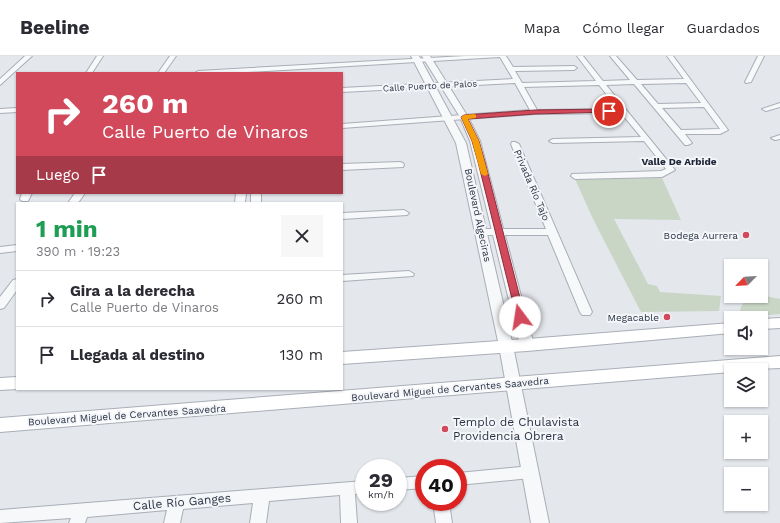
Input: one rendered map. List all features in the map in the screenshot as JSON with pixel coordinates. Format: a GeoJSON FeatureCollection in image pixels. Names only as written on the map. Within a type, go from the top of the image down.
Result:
{"type":"FeatureCollection","features":[{"type":"Feature","properties":{"kind":"main road"},"geometry":{"type":"LineString","coordinates":[[768,323],[780,322]]}},
{"type":"Feature","properties":{"kind":"main road"},"geometry":{"type":"LineString","coordinates":[[343,358],[527,345],[724,329]]}},
{"type":"Feature","properties":{"kind":"main road","name":"Boulevard Miguel de Cervantes Saavedra"},"geometry":{"type":"LineString","coordinates":[[0,425],[513,385],[780,362]]}},
{"type":"Feature","properties":{"kind":"main road"},"geometry":{"type":"LineString","coordinates":[[0,384],[16,383]]}},
{"type":"Feature","properties":{"kind":"street"},"geometry":{"type":"LineString","coordinates":[[0,83],[29,56]]}},
{"type":"Feature","properties":{"kind":"street"},"geometry":{"type":"LineString","coordinates":[[90,72],[100,56]]}},
{"type":"Feature","properties":{"kind":"street"},"geometry":{"type":"LineString","coordinates":[[162,72],[173,56]]}},
{"type":"Feature","properties":{"kind":"street"},"geometry":{"type":"LineString","coordinates":[[214,72],[428,58],[498,56]]}},
{"type":"Feature","properties":{"kind":"street"},"geometry":{"type":"LineString","coordinates":[[503,56],[535,112]]}},
{"type":"Feature","properties":{"kind":"street"},"geometry":{"type":"LineString","coordinates":[[575,176],[662,174],[668,172],[671,168],[623,111],[580,56]]}},
{"type":"Feature","properties":{"kind":"street"},"geometry":{"type":"LineString","coordinates":[[613,56],[688,143]]}},
{"type":"Feature","properties":{"kind":"street"},"geometry":{"type":"LineString","coordinates":[[670,56],[724,130],[720,132],[678,132]]}},
{"type":"Feature","properties":{"kind":"street"},"geometry":{"type":"LineString","coordinates":[[748,82],[761,56]]}},
{"type":"Feature","properties":{"kind":"street","name":"Boulevard Algeciras"},"geometry":{"type":"LineString","coordinates":[[428,58],[443,85],[464,117],[475,141],[527,345]]}},
{"type":"Feature","properties":{"kind":"street","name":"Boulevard Algeciras"},"geometry":{"type":"LineString","coordinates":[[416,59],[449,118],[461,143],[506,346],[540,523]]}},
{"type":"Feature","properties":{"kind":"street"},"geometry":{"type":"LineString","coordinates":[[511,69],[574,68]]}},
{"type":"Feature","properties":{"kind":"street","name":"Calle Puerto de Palos"},"geometry":{"type":"LineString","coordinates":[[343,90],[519,83],[689,81]]}},
{"type":"Feature","properties":{"kind":"street"},"geometry":{"type":"LineString","coordinates":[[655,106],[705,105]]}},
{"type":"Feature","properties":{"kind":"street"},"geometry":{"type":"LineString","coordinates":[[766,108],[780,106]]}},
{"type":"Feature","properties":{"kind":"street"},"geometry":{"type":"LineString","coordinates":[[0,111],[16,110]]}},
{"type":"Feature","properties":{"kind":"street"},"geometry":{"type":"LineString","coordinates":[[343,126],[535,112],[623,111]]}},
{"type":"Feature","properties":{"kind":"street"},"geometry":{"type":"LineString","coordinates":[[553,141],[647,139]]}},
{"type":"Feature","properties":{"kind":"street","name":"Privada Río Tajo"},"geometry":{"type":"LineString","coordinates":[[515,144],[586,312]]}},
{"type":"Feature","properties":{"kind":"street"},"geometry":{"type":"LineString","coordinates":[[343,168],[400,164]]}},
{"type":"Feature","properties":{"kind":"street"},"geometry":{"type":"LineString","coordinates":[[343,216],[404,213]]}},
{"type":"Feature","properties":{"kind":"street","name":"Privada Río Tajo"},"geometry":{"type":"LineString","coordinates":[[481,229],[551,229]]}},
{"type":"Feature","properties":{"kind":"street"},"geometry":{"type":"LineString","coordinates":[[0,250],[16,248]]}},
{"type":"Feature","properties":{"kind":"street"},"geometry":{"type":"LineString","coordinates":[[0,256],[16,254]]}},
{"type":"Feature","properties":{"kind":"street"},"geometry":{"type":"LineString","coordinates":[[343,278],[409,274]]}},
{"type":"Feature","properties":{"kind":"street"},"geometry":{"type":"LineString","coordinates":[[0,305],[16,283]]}},
{"type":"Feature","properties":{"kind":"street"},"geometry":{"type":"LineString","coordinates":[[467,478],[530,472]]}},
{"type":"Feature","properties":{"kind":"street"},"geometry":{"type":"LineString","coordinates":[[347,488],[349,523]]}},
{"type":"Feature","properties":{"kind":"street","name":"Calle Río Ganges"},"geometry":{"type":"LineString","coordinates":[[0,517],[79,517],[177,502],[355,488]]}},
{"type":"Feature","properties":{"kind":"street"},"geometry":{"type":"LineString","coordinates":[[258,523],[262,495]]}},
{"type":"Feature","properties":{"kind":"street"},"geometry":{"type":"LineString","coordinates":[[172,523],[177,502]]}},
{"type":"Feature","properties":{"kind":"street"},"geometry":{"type":"LineString","coordinates":[[442,511],[444,523]]}},
{"type":"Feature","properties":{"kind":"green space"},"geometry":{"type":"Polygon","coordinates":[[[662,178],[681,220],[614,219],[648,284],[657,286],[660,292],[721,296],[719,311],[641,312],[593,219],[575,179],[662,178]]]}},
{"type":"Feature","properties":{"kind":"green space"},"geometry":{"type":"Polygon","coordinates":[[[768,296],[780,299],[780,314],[768,315],[768,311],[740,311],[743,303],[768,303],[768,296]]]}},
{"type":"Feature","properties":{"kind":"slow traffic"},"geometry":{"type":"LineString","coordinates":[[474,116],[464,117],[473,134],[485,174]]}},
{"type":"Feature","properties":{"kind":"place","name":"Bodega Aurrera"},"geometry":{"type":"Point","coordinates":[746,235]}},
{"type":"Feature","properties":{"kind":"place","name":"Megacable"},"geometry":{"type":"Point","coordinates":[667,317]}},
{"type":"Feature","properties":{"kind":"place","name":"Templo de Chulavista Providencia Obrera"},"geometry":{"type":"Point","coordinates":[445,429]}},
{"type":"Feature","properties":{"kind":"district","name":"Valle De Arbide"},"geometry":{"type":"Point","coordinates":[679,161]}},
{"type":"Feature","properties":{"kind":"route"},"geometry":{"type":"LineString","coordinates":[[520,317],[482,162],[473,134],[464,117],[535,112],[609,111]]}}]}
